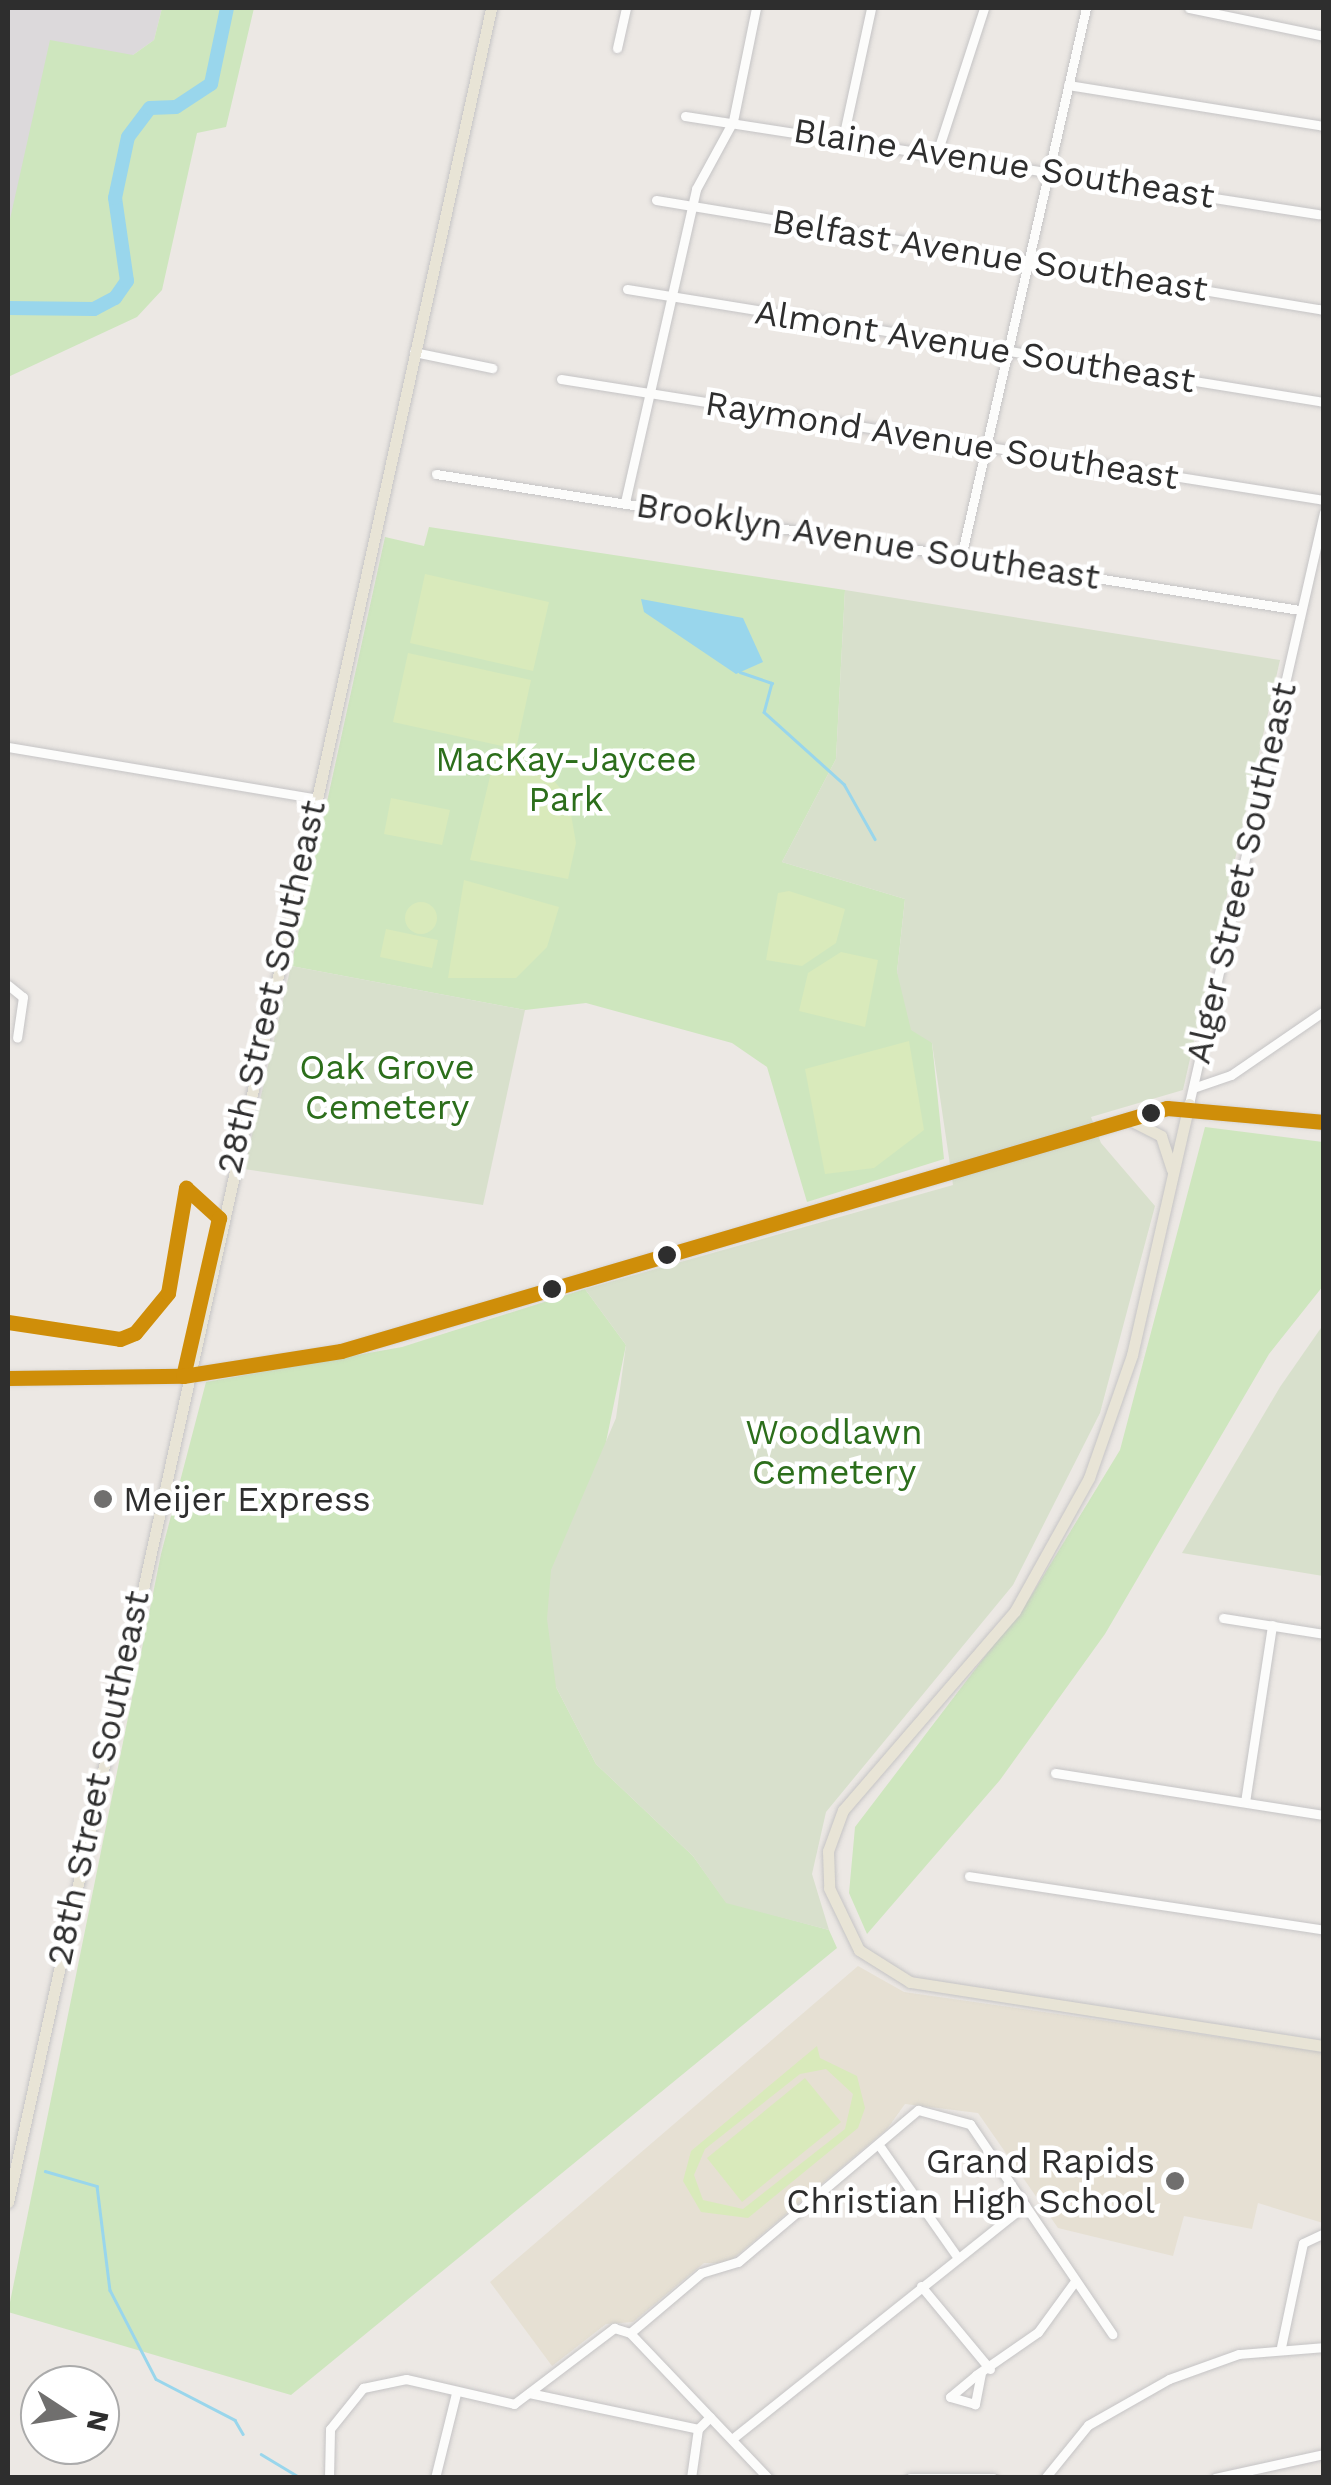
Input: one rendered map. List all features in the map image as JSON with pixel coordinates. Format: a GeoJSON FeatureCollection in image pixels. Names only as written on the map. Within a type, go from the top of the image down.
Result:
{"type":"FeatureCollection","features":[{"type":"Feature","properties":{"kind":"main road","name":"28th Street Southeast"},"geometry":{"type":"LineString","coordinates":[[8,2202],[184,1376],[491,8]]}},
{"type":"Feature","properties":{"kind":"main road"},"geometry":{"type":"LineString","coordinates":[[8,1378],[184,1376],[391,1339],[1126,1119],[1189,1104],[1324,1122]]}},
{"type":"Feature","properties":{"kind":"main road","name":"Alger Street Southeast"},"geometry":{"type":"LineString","coordinates":[[1189,1104],[1132,1355],[1089,1478],[1015,1611],[838,1818],[827,1866],[836,1915],[845,1931],[880,1968],[927,1986],[1324,2046]]}},
{"type":"Feature","properties":{"kind":"main road"},"geometry":{"type":"LineString","coordinates":[[1126,1119],[1161,1136],[1173,1175]]}},
{"type":"Feature","properties":{"kind":"street"},"geometry":{"type":"LineString","coordinates":[[617,48],[626,8]]}},
{"type":"Feature","properties":{"kind":"street"},"geometry":{"type":"LineString","coordinates":[[625,502],[692,206],[733,120],[756,8]]}},
{"type":"Feature","properties":{"kind":"street"},"geometry":{"type":"LineString","coordinates":[[843,138],[872,8]]}},
{"type":"Feature","properties":{"kind":"street"},"geometry":{"type":"LineString","coordinates":[[937,153],[984,8]]}},
{"type":"Feature","properties":{"kind":"street"},"geometry":{"type":"LineString","coordinates":[[961,557],[1086,8]]}},
{"type":"Feature","properties":{"kind":"street"},"geometry":{"type":"LineString","coordinates":[[1190,11],[1324,36]]}},
{"type":"Feature","properties":{"kind":"street"},"geometry":{"type":"LineString","coordinates":[[1068,86],[1324,126]]}},
{"type":"Feature","properties":{"kind":"street","name":"Blaine Avenue Southeast"},"geometry":{"type":"LineString","coordinates":[[685,116],[733,120],[1324,214]]}},
{"type":"Feature","properties":{"kind":"street","name":"Belfast Avenue Southeast"},"geometry":{"type":"LineString","coordinates":[[656,200],[1324,310]]}},
{"type":"Feature","properties":{"kind":"street","name":"Almont Avenue Southeast"},"geometry":{"type":"LineString","coordinates":[[627,289],[1324,402]]}},
{"type":"Feature","properties":{"kind":"street"},"geometry":{"type":"LineString","coordinates":[[414,352],[492,368]]}},
{"type":"Feature","properties":{"kind":"street","name":"Raymond Avenue Southeast"},"geometry":{"type":"LineString","coordinates":[[561,379],[1324,500]]}},
{"type":"Feature","properties":{"kind":"street","name":"Brooklyn Avenue Southeast"},"geometry":{"type":"LineString","coordinates":[[436,474],[1300,610]]}},
{"type":"Feature","properties":{"kind":"street","name":"Alger Street Southeast"},"geometry":{"type":"LineString","coordinates":[[1189,1104],[1324,512]]}},
{"type":"Feature","properties":{"kind":"street"},"geometry":{"type":"LineString","coordinates":[[8,746],[314,798]]}},
{"type":"Feature","properties":{"kind":"street"},"geometry":{"type":"LineString","coordinates":[[8,985],[23,997],[17,1038]]}},
{"type":"Feature","properties":{"kind":"street"},"geometry":{"type":"LineString","coordinates":[[1193,1088],[1232,1074],[1324,1011]]}},
{"type":"Feature","properties":{"kind":"street"},"geometry":{"type":"LineString","coordinates":[[1223,1618],[1324,1634]]}},
{"type":"Feature","properties":{"kind":"street"},"geometry":{"type":"LineString","coordinates":[[1245,1802],[1272,1625]]}},
{"type":"Feature","properties":{"kind":"street"},"geometry":{"type":"LineString","coordinates":[[1055,1773],[1324,1814]]}},
{"type":"Feature","properties":{"kind":"street"},"geometry":{"type":"LineString","coordinates":[[969,1876],[1324,1930]]}},
{"type":"Feature","properties":{"kind":"street"},"geometry":{"type":"LineString","coordinates":[[329,2478],[330,2429],[363,2388],[406,2379],[496,2405],[530,2393],[607,2331],[630,2333],[881,2148],[908,2112],[963,2118],[1112,2334]]}},
{"type":"Feature","properties":{"kind":"street"},"geometry":{"type":"LineString","coordinates":[[881,2148],[956,2255]]}},
{"type":"Feature","properties":{"kind":"street"},"geometry":{"type":"LineString","coordinates":[[732,2439],[956,2255],[1025,2206]]}},
{"type":"Feature","properties":{"kind":"street"},"geometry":{"type":"LineString","coordinates":[[1281,2347],[1303,2243],[1324,2232]]}},
{"type":"Feature","properties":{"kind":"street"},"geometry":{"type":"LineString","coordinates":[[921,2286],[986,2371],[1038,2332],[1075,2281]]}},
{"type":"Feature","properties":{"kind":"street"},"geometry":{"type":"LineString","coordinates":[[630,2333],[768,2478]]}},
{"type":"Feature","properties":{"kind":"street"},"geometry":{"type":"LineString","coordinates":[[1045,2478],[1088,2425],[1168,2379],[1281,2347],[1324,2348]]}},
{"type":"Feature","properties":{"kind":"street"},"geometry":{"type":"LineString","coordinates":[[435,2478],[456,2393]]}},
{"type":"Feature","properties":{"kind":"street"},"geometry":{"type":"LineString","coordinates":[[530,2393],[698,2429]]}},
{"type":"Feature","properties":{"kind":"street"},"geometry":{"type":"LineString","coordinates":[[690,2478],[698,2429],[710,2417]]}},
{"type":"Feature","properties":{"kind":"street"},"geometry":{"type":"LineString","coordinates":[[1215,2478],[1324,2454]]}},
{"type":"Feature","properties":{"kind":"street"},"geometry":{"type":"LineString","coordinates":[[910,2478],[994,2478]]}},
{"type":"Feature","properties":{"kind":"shaded area"},"geometry":{"type":"Polygon","coordinates":[[[8,8],[162,8],[154,40],[133,55],[10,228],[8,8]]]}},
{"type":"Feature","properties":{"kind":"shaded area","name":"Grand Rapids Christian High School"},"geometry":{"type":"Polygon","coordinates":[[[858,1966],[904,1992],[1323,2052],[1323,2223],[1258,2203],[1252,2229],[1184,2216],[1173,2256],[1058,2228],[978,2113],[905,2104],[887,2129],[728,2263],[704,2263],[633,2322],[606,2324],[552,2366],[490,2282],[858,1966]]]}},
{"type":"Feature","properties":{"kind":"green space"},"geometry":{"type":"Polygon","coordinates":[[[162,8],[254,8],[226,127],[197,133],[162,290],[137,317],[8,377],[8,228],[50,40],[133,55],[154,40],[162,8]]]}},
{"type":"Feature","properties":{"kind":"green space","name":"MacKay-Jaycee Park"},"geometry":{"type":"Polygon","coordinates":[[[429,527],[845,590],[836,759],[782,862],[905,899],[897,972],[932,1043],[944,1159],[807,1202],[767,1067],[732,1043],[586,1003],[525,1010],[291,966],[385,537],[424,546],[429,527]]]}},
{"type":"Feature","properties":{"kind":"green space"},"geometry":{"type":"Polygon","coordinates":[[[425,574],[549,602],[533,671],[410,643],[425,574]]]}},
{"type":"Feature","properties":{"kind":"green space","name":"Woodlawn Cemetery"},"geometry":{"type":"Polygon","coordinates":[[[845,590],[1280,660],[1183,1090],[1091,1117],[1101,1143],[1155,1206],[1100,1413],[1013,1585],[826,1812],[812,1874],[829,1930],[726,1903],[693,1856],[596,1764],[556,1687],[547,1619],[551,1570],[616,1418],[626,1345],[585,1289],[953,1185],[932,1043],[911,1030],[897,972],[905,899],[782,862],[836,759],[845,590]]]}},
{"type":"Feature","properties":{"kind":"green space"},"geometry":{"type":"Polygon","coordinates":[[[408,653],[531,680],[516,749],[393,722],[408,653]]]}},
{"type":"Feature","properties":{"kind":"green space"},"geometry":{"type":"Polygon","coordinates":[[[494,760],[547,773],[568,797],[576,843],[568,879],[470,860],[494,760]]]}},
{"type":"Feature","properties":{"kind":"green space"},"geometry":{"type":"Polygon","coordinates":[[[391,798],[450,810],[442,845],[384,834],[391,798]]]}},
{"type":"Feature","properties":{"kind":"green space"},"geometry":{"type":"Polygon","coordinates":[[[464,880],[559,907],[547,947],[516,978],[448,978],[464,880]]]}},
{"type":"Feature","properties":{"kind":"green space"},"geometry":{"type":"Polygon","coordinates":[[[789,891],[845,909],[836,943],[802,966],[766,960],[778,893],[789,891]]]}},
{"type":"Feature","properties":{"kind":"green space"},"geometry":{"type":"Polygon","coordinates":[[[421,902],[432,907],[437,918],[432,929],[421,934],[410,929],[405,918],[410,907],[421,902]]]}},
{"type":"Feature","properties":{"kind":"green space"},"geometry":{"type":"Polygon","coordinates":[[[386,929],[438,940],[432,968],[380,957],[386,929]]]}},
{"type":"Feature","properties":{"kind":"green space"},"geometry":{"type":"Polygon","coordinates":[[[841,952],[878,960],[865,1027],[799,1011],[808,973],[841,952]]]}},
{"type":"Feature","properties":{"kind":"green space","name":"Oak Grove Cemetery"},"geometry":{"type":"Polygon","coordinates":[[[291,966],[525,1010],[483,1205],[244,1169],[291,966]]]}},
{"type":"Feature","properties":{"kind":"green space"},"geometry":{"type":"Polygon","coordinates":[[[909,1041],[924,1130],[874,1168],[825,1174],[805,1069],[909,1041]]]}},
{"type":"Feature","properties":{"kind":"green space"},"geometry":{"type":"Polygon","coordinates":[[[1205,1127],[1323,1142],[1323,1286],[1269,1354],[1105,1634],[1000,1780],[867,1934],[849,1893],[855,1827],[1031,1596],[1120,1450],[1205,1127]]]}},
{"type":"Feature","properties":{"kind":"green space"},"geometry":{"type":"Polygon","coordinates":[[[585,1289],[626,1345],[599,1476],[566,1537],[556,1687],[596,1764],[693,1856],[726,1902],[829,1930],[837,1948],[291,2395],[8,2312],[161,1554],[206,1382],[402,1347],[585,1289]]]}},
{"type":"Feature","properties":{"kind":"green space"},"geometry":{"type":"Polygon","coordinates":[[[1323,1325],[1323,1576],[1182,1553],[1280,1387],[1323,1325]]]}},
{"type":"Feature","properties":{"kind":"green space"},"geometry":{"type":"Polygon","coordinates":[[[817,2046],[820,2058],[857,2076],[865,2108],[858,2128],[748,2218],[701,2212],[683,2181],[691,2151],[817,2046]],[[826,2069],[800,2074],[705,2149],[694,2175],[703,2200],[743,2209],[845,2129],[853,2094],[826,2069]]]}},
{"type":"Feature","properties":{"kind":"green space"},"geometry":{"type":"Polygon","coordinates":[[[805,2078],[841,2122],[742,2202],[707,2158],[805,2078]]]}},
{"type":"Feature","properties":{"kind":"water"},"geometry":{"type":"Polygon","coordinates":[[[641,599],[743,618],[763,662],[736,674],[644,612],[641,599]]]}},
{"type":"Feature","properties":{"kind":"waterway"},"geometry":{"type":"LineString","coordinates":[[8,308],[94,309],[115,298],[127,281],[115,198],[128,137],[150,108],[176,107],[211,84],[227,8]]}},
{"type":"Feature","properties":{"kind":"waterway"},"geometry":{"type":"LineString","coordinates":[[740,672],[772,683],[764,712],[844,784],[875,839]]}},
{"type":"Feature","properties":{"kind":"waterway"},"geometry":{"type":"LineString","coordinates":[[45,2171],[97,2186],[110,2290],[156,2379],[235,2420],[243,2434]]}},
{"type":"Feature","properties":{"kind":"waterway"},"geometry":{"type":"LineString","coordinates":[[261,2454],[301,2478]]}},
{"type":"Feature","properties":{"kind":"transit line"},"geometry":{"type":"LineString","coordinates":[[8,1378],[183,1376],[341,1351],[1167,1108],[1324,1122]]}},
{"type":"Feature","properties":{"kind":"transit line"},"geometry":{"type":"LineString","coordinates":[[8,1322],[120,1339],[135,1333],[168,1293],[186,1188],[219,1218],[183,1376]]}},
{"type":"Feature","properties":{"kind":"place","name":"Meijer Express"},"geometry":{"type":"Point","coordinates":[103,1499]}},
{"type":"Feature","properties":{"kind":"place","name":"Grand Rapids Christian High School"},"geometry":{"type":"Point","coordinates":[1175,2181]}}]}
